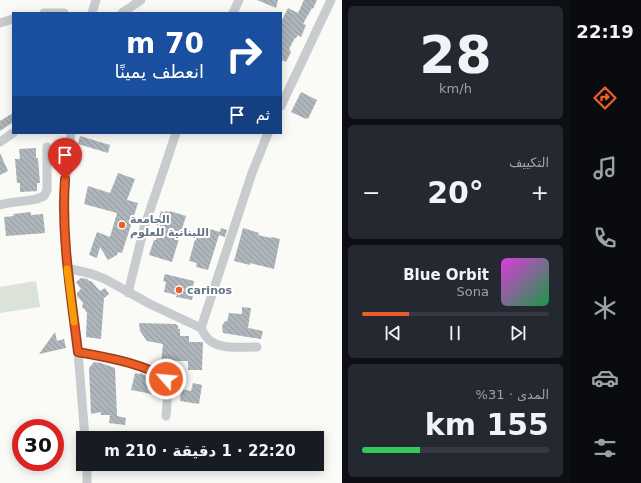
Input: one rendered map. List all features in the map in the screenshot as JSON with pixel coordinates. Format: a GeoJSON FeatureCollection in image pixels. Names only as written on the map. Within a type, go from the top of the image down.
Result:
{"type":"FeatureCollection","features":[{"type":"Feature","properties":{"kind":"street"},"geometry":{"type":"LineString","coordinates":[[92,12],[96,0]]}},
{"type":"Feature","properties":{"kind":"street"},"geometry":{"type":"LineString","coordinates":[[123,12],[141,0]]}},
{"type":"Feature","properties":{"kind":"street"},"geometry":{"type":"LineString","coordinates":[[233,12],[239,0]]}},
{"type":"Feature","properties":{"kind":"street"},"geometry":{"type":"LineString","coordinates":[[282,104],[332,0]]}},
{"type":"Feature","properties":{"kind":"street"},"geometry":{"type":"LineString","coordinates":[[0,23],[12,19]]}},
{"type":"Feature","properties":{"kind":"street"},"geometry":{"type":"LineString","coordinates":[[0,142],[12,134]]}},
{"type":"Feature","properties":{"kind":"street"},"geometry":{"type":"LineString","coordinates":[[70,134],[63,203],[67,268],[78,352],[84,431]]}},
{"type":"Feature","properties":{"kind":"street"},"geometry":{"type":"LineString","coordinates":[[128,293],[144,228],[176,134]]}},
{"type":"Feature","properties":{"kind":"street"},"geometry":{"type":"LineString","coordinates":[[201,328],[252,173],[268,134]]}},
{"type":"Feature","properties":{"kind":"street"},"geometry":{"type":"LineString","coordinates":[[0,205],[21,200],[39,199],[44,196],[46,190],[47,147]]}},
{"type":"Feature","properties":{"kind":"street"},"geometry":{"type":"LineString","coordinates":[[67,268],[105,279],[128,293],[201,328],[208,340],[215,344],[225,346],[257,347]]}},
{"type":"Feature","properties":{"kind":"street"},"geometry":{"type":"LineString","coordinates":[[78,352],[112,358],[157,373],[166,379],[168,392],[166,416]]}},
{"type":"Feature","properties":{"kind":"street"},"geometry":{"type":"LineString","coordinates":[[87,471],[87,483]]}},
{"type":"Feature","properties":{"kind":"shaded area"},"geometry":{"type":"Polygon","coordinates":[[[36,281],[40,307],[0,313],[0,287],[36,281]]]}},
{"type":"Feature","properties":{"kind":"building"},"geometry":{"type":"Polygon","coordinates":[[[257,0],[278,0],[276,8],[257,0]]]}},
{"type":"Feature","properties":{"kind":"building"},"geometry":{"type":"Polygon","coordinates":[[[304,0],[317,0],[303,24],[306,25],[301,37],[298,35],[295,38],[289,49],[291,52],[286,62],[282,60],[282,20],[288,8],[298,13],[304,0]]]}},
{"type":"Feature","properties":{"kind":"building"},"geometry":{"type":"Polygon","coordinates":[[[301,92],[317,100],[308,119],[291,112],[301,92]]]}},
{"type":"Feature","properties":{"kind":"building"},"geometry":{"type":"Polygon","coordinates":[[[12,114],[12,123],[0,131],[0,121],[12,114]]]}},
{"type":"Feature","properties":{"kind":"building"},"geometry":{"type":"Polygon","coordinates":[[[80,136],[110,145],[108,153],[78,144],[80,136]]]}},
{"type":"Feature","properties":{"kind":"building"},"geometry":{"type":"Polygon","coordinates":[[[36,148],[40,183],[37,183],[37,191],[20,192],[20,183],[17,183],[15,159],[20,159],[19,149],[36,148]]]}},
{"type":"Feature","properties":{"kind":"building"},"geometry":{"type":"Polygon","coordinates":[[[0,153],[8,171],[0,175],[0,153]]]}},
{"type":"Feature","properties":{"kind":"building","name":"الجامعة اللبنانية للعلوم"},"geometry":{"type":"Polygon","coordinates":[[[118,173],[135,179],[127,200],[138,203],[122,253],[118,252],[117,255],[108,260],[100,247],[97,258],[89,255],[97,232],[110,237],[117,213],[84,204],[88,186],[110,193],[118,173]]]}},
{"type":"Feature","properties":{"kind":"building"},"geometry":{"type":"Polygon","coordinates":[[[161,211],[165,213],[165,211],[170,211],[186,216],[172,262],[149,255],[160,228],[156,227],[161,211]]]}},
{"type":"Feature","properties":{"kind":"building"},"geometry":{"type":"Polygon","coordinates":[[[31,212],[31,215],[43,214],[45,233],[6,236],[4,217],[14,216],[13,214],[31,212]]]}},
{"type":"Feature","properties":{"kind":"building"},"geometry":{"type":"Polygon","coordinates":[[[206,228],[220,232],[208,270],[196,267],[197,263],[189,261],[198,229],[205,232],[206,228]]]}},
{"type":"Feature","properties":{"kind":"building"},"geometry":{"type":"Polygon","coordinates":[[[221,228],[227,230],[225,237],[219,235],[221,228]]]}},
{"type":"Feature","properties":{"kind":"building"},"geometry":{"type":"Polygon","coordinates":[[[243,228],[259,233],[258,235],[280,239],[274,269],[234,261],[243,228]]]}},
{"type":"Feature","properties":{"kind":"building","name":"carinos"},"geometry":{"type":"Polygon","coordinates":[[[165,274],[194,281],[193,287],[195,288],[192,300],[176,297],[177,295],[164,292],[166,282],[163,281],[165,274]]]}},
{"type":"Feature","properties":{"kind":"building"},"geometry":{"type":"Polygon","coordinates":[[[81,278],[91,281],[100,291],[105,288],[109,294],[104,298],[101,339],[86,337],[87,312],[82,308],[83,303],[77,296],[77,293],[81,289],[76,282],[81,278]]]}},
{"type":"Feature","properties":{"kind":"building"},"geometry":{"type":"Polygon","coordinates":[[[242,307],[251,308],[248,328],[263,331],[261,339],[223,333],[222,326],[225,321],[227,322],[229,313],[242,314],[242,307]]]}},
{"type":"Feature","properties":{"kind":"building"},"geometry":{"type":"Polygon","coordinates":[[[139,323],[176,324],[178,329],[180,329],[180,336],[189,336],[189,342],[203,342],[202,370],[188,370],[188,361],[173,361],[173,365],[161,363],[163,344],[147,341],[140,331],[139,323]]]}},
{"type":"Feature","properties":{"kind":"building"},"geometry":{"type":"Polygon","coordinates":[[[55,332],[57,341],[64,339],[66,348],[39,354],[55,332]]]}},
{"type":"Feature","properties":{"kind":"building"},"geometry":{"type":"Polygon","coordinates":[[[94,362],[115,368],[117,416],[126,418],[125,425],[109,423],[110,415],[101,415],[101,412],[91,414],[89,368],[94,362]]]}},
{"type":"Feature","properties":{"kind":"building"},"geometry":{"type":"Polygon","coordinates":[[[135,373],[140,373],[155,380],[156,385],[153,388],[152,394],[131,390],[135,373]]]}},
{"type":"Feature","properties":{"kind":"building"},"geometry":{"type":"Polygon","coordinates":[[[193,383],[202,385],[199,404],[180,401],[181,389],[191,391],[193,383]]]}},
{"type":"Feature","properties":{"kind":"slow traffic"},"geometry":{"type":"LineString","coordinates":[[67,269],[74,322]]}},
{"type":"Feature","properties":{"kind":"place","name":"الجامعة اللبنانية للعلوم"},"geometry":{"type":"Point","coordinates":[122,225]}},
{"type":"Feature","properties":{"kind":"place","name":"carinos"},"geometry":{"type":"Point","coordinates":[179,290]}},
{"type":"Feature","properties":{"kind":"route"},"geometry":{"type":"LineString","coordinates":[[65,179],[63,203],[64,240],[78,352],[112,358],[157,373],[166,379]]}}]}
